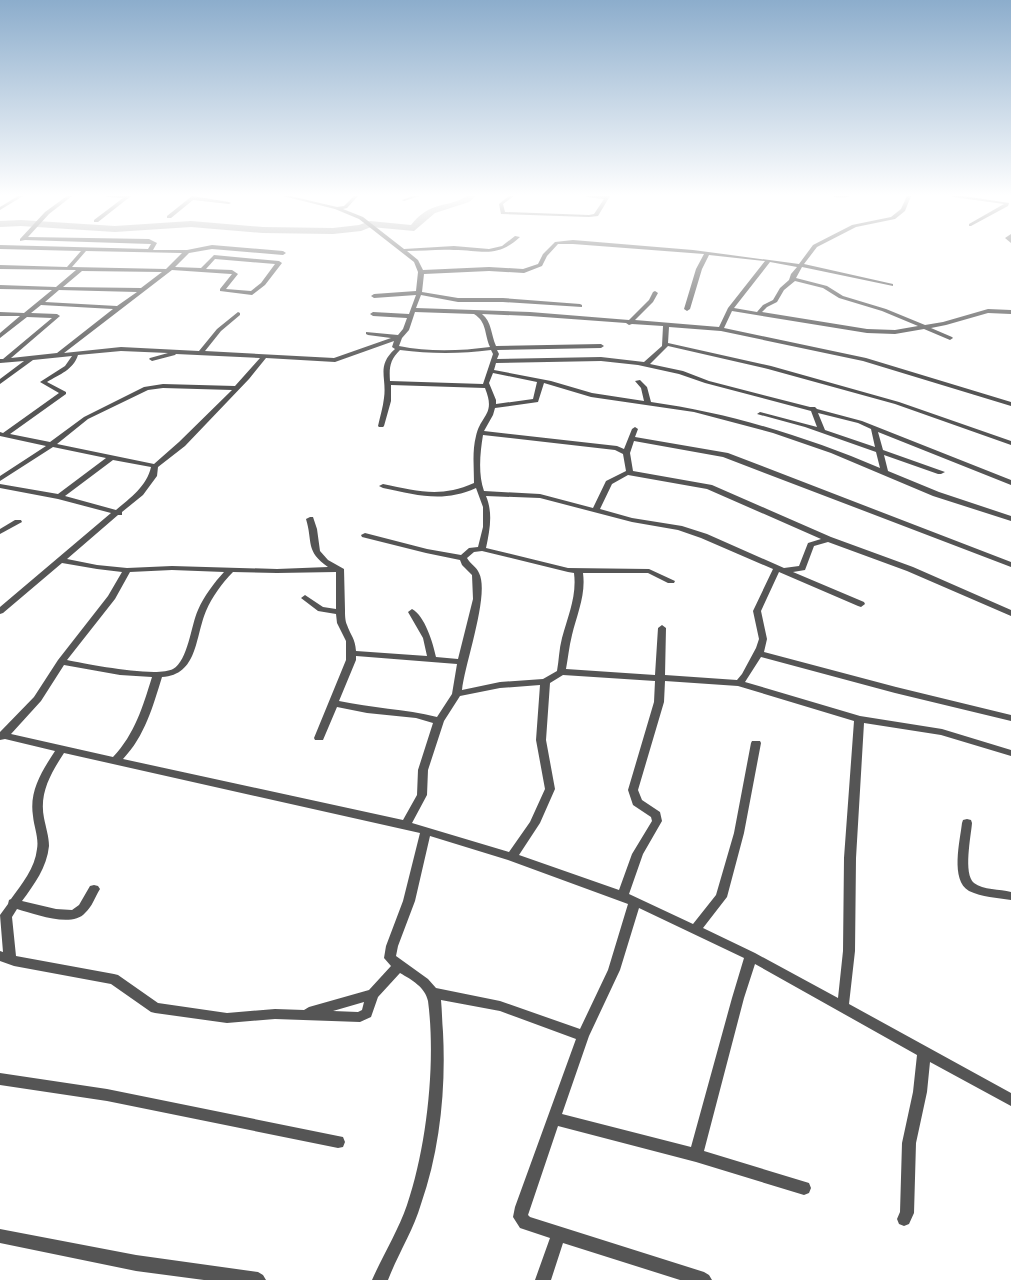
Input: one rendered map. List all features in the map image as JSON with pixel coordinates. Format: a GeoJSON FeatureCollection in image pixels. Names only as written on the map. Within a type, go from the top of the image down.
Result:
{"type":"FeatureCollection","features":[{"type":"Feature","properties":{"kind":"street"},"geometry":{"type":"LineString","coordinates":[[68,269],[79,256]]}},
{"type":"Feature","properties":{"kind":"street"},"geometry":{"type":"LineString","coordinates":[[58,354],[169,269],[182,256]]}},
{"type":"Feature","properties":{"kind":"street"},"geometry":{"type":"LineString","coordinates":[[398,349],[394,345],[406,330],[419,293],[421,273],[416,261],[411,256]]}},
{"type":"Feature","properties":{"kind":"street"},"geometry":{"type":"LineString","coordinates":[[421,273],[489,269],[524,271],[536,268],[546,256]]}},
{"type":"Feature","properties":{"kind":"street"},"geometry":{"type":"LineString","coordinates":[[687,309],[699,269],[706,256]]}},
{"type":"Feature","properties":{"kind":"street"},"geometry":{"type":"LineString","coordinates":[[728,256],[834,270],[891,285]]}},
{"type":"Feature","properties":{"kind":"street"},"geometry":{"type":"LineString","coordinates":[[758,314],[765,306],[775,301],[782,289],[794,279],[794,274],[808,256]]}},
{"type":"Feature","properties":{"kind":"street"},"geometry":{"type":"LineString","coordinates":[[0,267],[200,269],[235,274],[222,290],[252,293],[263,284],[279,263],[214,257],[200,269]]}},
{"type":"Feature","properties":{"kind":"street"},"geometry":{"type":"LineString","coordinates":[[721,329],[730,309],[768,261]]}},
{"type":"Feature","properties":{"kind":"street"},"geometry":{"type":"LineString","coordinates":[[0,336],[81,269]]}},
{"type":"Feature","properties":{"kind":"street"},"geometry":{"type":"LineString","coordinates":[[794,279],[825,287],[841,297],[884,310],[950,338]]}},
{"type":"Feature","properties":{"kind":"street"},"geometry":{"type":"LineString","coordinates":[[0,287],[142,290]]}},
{"type":"Feature","properties":{"kind":"street"},"geometry":{"type":"LineString","coordinates":[[375,296],[419,293],[458,300],[504,300],[580,306]]}},
{"type":"Feature","properties":{"kind":"street"},"geometry":{"type":"LineString","coordinates":[[629,323],[651,301],[655,293]]}},
{"type":"Feature","properties":{"kind":"street"},"geometry":{"type":"LineString","coordinates":[[39,303],[119,308]]}},
{"type":"Feature","properties":{"kind":"street"},"geometry":{"type":"LineString","coordinates":[[730,309],[867,331],[901,332],[944,324],[988,311],[1011,312]]}},
{"type":"Feature","properties":{"kind":"street"},"geometry":{"type":"LineString","coordinates":[[475,312],[483,317],[495,348],[495,361],[485,387]]}},
{"type":"Feature","properties":{"kind":"street"},"geometry":{"type":"LineString","coordinates":[[373,315],[475,312],[721,329],[864,359],[1011,404]]}},
{"type":"Feature","properties":{"kind":"street"},"geometry":{"type":"LineString","coordinates":[[0,314],[28,313],[57,316],[1,362]]}},
{"type":"Feature","properties":{"kind":"street"},"geometry":{"type":"LineString","coordinates":[[200,354],[219,330],[238,314]]}},
{"type":"Feature","properties":{"kind":"street"},"geometry":{"type":"LineString","coordinates":[[645,365],[666,344],[666,325]]}},
{"type":"Feature","properties":{"kind":"street"},"geometry":{"type":"LineString","coordinates":[[368,333],[399,338]]}},
{"type":"Feature","properties":{"kind":"street"},"geometry":{"type":"LineString","coordinates":[[1,362],[33,356],[138,349],[262,358],[335,360],[399,338]]}},
{"type":"Feature","properties":{"kind":"street"},"geometry":{"type":"LineString","coordinates":[[666,344],[769,367],[897,403],[1011,443]]}},
{"type":"Feature","properties":{"kind":"street"},"geometry":{"type":"LineString","coordinates":[[381,426],[388,395],[385,369],[389,356],[398,349],[470,352],[495,348],[601,346]]}},
{"type":"Feature","properties":{"kind":"street"},"geometry":{"type":"LineString","coordinates":[[2,435],[64,393],[43,382],[74,362],[76,352]]}},
{"type":"Feature","properties":{"kind":"street"},"geometry":{"type":"LineString","coordinates":[[152,359],[180,352]]}},
{"type":"Feature","properties":{"kind":"street"},"geometry":{"type":"LineString","coordinates":[[0,382],[33,356]]}},
{"type":"Feature","properties":{"kind":"street"},"geometry":{"type":"LineString","coordinates":[[0,611],[59,560],[119,513],[147,485],[155,466],[182,444],[237,388],[262,358]]}},
{"type":"Feature","properties":{"kind":"street"},"geometry":{"type":"LineString","coordinates":[[495,361],[602,359],[681,372],[707,382],[813,408],[874,428],[1011,483]]}},
{"type":"Feature","properties":{"kind":"street"},"geometry":{"type":"LineString","coordinates":[[490,371],[541,381],[577,392],[694,410],[775,432],[834,451],[936,494],[1011,519]]}},
{"type":"Feature","properties":{"kind":"street"},"geometry":{"type":"LineString","coordinates":[[493,406],[536,401],[541,381]]}},
{"type":"Feature","properties":{"kind":"street"},"geometry":{"type":"LineString","coordinates":[[638,381],[646,391],[648,403]]}},
{"type":"Feature","properties":{"kind":"street"},"geometry":{"type":"LineString","coordinates":[[387,383],[485,387]]}},
{"type":"Feature","properties":{"kind":"street"},"geometry":{"type":"LineString","coordinates":[[0,479],[50,446],[86,418],[146,388],[163,386],[237,388]]}},
{"type":"Feature","properties":{"kind":"street"},"geometry":{"type":"LineString","coordinates":[[482,549],[487,527],[487,507],[478,484],[477,452],[480,433],[493,406],[492,397],[485,387]]}},
{"type":"Feature","properties":{"kind":"street"},"geometry":{"type":"LineString","coordinates":[[813,408],[822,431]]}},
{"type":"Feature","properties":{"kind":"street"},"geometry":{"type":"LineString","coordinates":[[760,414],[822,431],[941,472]]}},
{"type":"Feature","properties":{"kind":"street"},"geometry":{"type":"LineString","coordinates":[[874,428],[885,472]]}},
{"type":"Feature","properties":{"kind":"street"},"geometry":{"type":"LineString","coordinates":[[635,429],[626,453],[630,473],[708,487],[828,539],[910,569],[1011,612]]}},
{"type":"Feature","properties":{"kind":"street"},"geometry":{"type":"LineString","coordinates":[[480,433],[617,448],[626,453]]}},
{"type":"Feature","properties":{"kind":"street"},"geometry":{"type":"LineString","coordinates":[[2,435],[155,466]]}},
{"type":"Feature","properties":{"kind":"street"},"geometry":{"type":"LineString","coordinates":[[632,439],[725,456],[1011,565]]}},
{"type":"Feature","properties":{"kind":"street"},"geometry":{"type":"LineString","coordinates":[[59,497],[112,457]]}},
{"type":"Feature","properties":{"kind":"street"},"geometry":{"type":"LineString","coordinates":[[596,510],[609,483],[626,473]]}},
{"type":"Feature","properties":{"kind":"street"},"geometry":{"type":"LineString","coordinates":[[383,486],[437,496],[453,495],[478,484]]}},
{"type":"Feature","properties":{"kind":"street"},"geometry":{"type":"LineString","coordinates":[[0,486],[59,497],[119,513]]}},
{"type":"Feature","properties":{"kind":"street"},"geometry":{"type":"LineString","coordinates":[[481,493],[540,496],[632,520],[679,528],[861,604]]}},
{"type":"Feature","properties":{"kind":"street"},"geometry":{"type":"LineString","coordinates":[[310,519],[316,554],[336,569],[340,569],[341,623],[351,641],[351,660],[318,738]]}},
{"type":"Feature","properties":{"kind":"street"},"geometry":{"type":"LineString","coordinates":[[0,532],[18,522]]}},
{"type":"Feature","properties":{"kind":"street"},"geometry":{"type":"LineString","coordinates":[[365,535],[464,558]]}},
{"type":"Feature","properties":{"kind":"street"},"geometry":{"type":"LineString","coordinates":[[777,568],[794,571],[801,568],[811,545],[828,539]]}},
{"type":"Feature","properties":{"kind":"street"},"geometry":{"type":"LineString","coordinates":[[464,558],[472,550],[482,549],[542,565],[578,570],[639,570],[662,576],[671,581]]}},
{"type":"Feature","properties":{"kind":"street"},"geometry":{"type":"LineString","coordinates":[[406,825],[422,795],[423,770],[439,721],[457,694],[458,675],[478,600],[476,574],[465,564],[464,558]]}},
{"type":"Feature","properties":{"kind":"street"},"geometry":{"type":"LineString","coordinates":[[59,560],[127,570],[336,569]]}},
{"type":"Feature","properties":{"kind":"street"},"geometry":{"type":"LineString","coordinates":[[739,683],[746,675],[763,639],[757,611],[777,568]]}},
{"type":"Feature","properties":{"kind":"street"},"geometry":{"type":"LineString","coordinates":[[1,737],[38,699],[61,662],[112,597],[127,570]]}},
{"type":"Feature","properties":{"kind":"street"},"geometry":{"type":"LineString","coordinates":[[561,672],[565,643],[580,589],[578,570]]}},
{"type":"Feature","properties":{"kind":"street"},"geometry":{"type":"LineString","coordinates":[[61,662],[119,671],[159,674],[175,672],[182,667],[190,650],[204,607],[223,577],[230,571]]}},
{"type":"Feature","properties":{"kind":"street"},"geometry":{"type":"LineString","coordinates":[[305,598],[321,609],[342,612]]}},
{"type":"Feature","properties":{"kind":"street"},"geometry":{"type":"LineString","coordinates":[[412,612],[427,638],[432,658]]}},
{"type":"Feature","properties":{"kind":"street"},"geometry":{"type":"LineString","coordinates":[[662,628],[658,702],[633,790],[637,802],[656,815],[657,821],[638,854],[614,970],[583,1036],[520,1217],[525,1223],[704,1280]]}},
{"type":"Feature","properties":{"kind":"street"},"geometry":{"type":"LineString","coordinates":[[351,652],[462,662]]}},
{"type":"Feature","properties":{"kind":"street"},"geometry":{"type":"LineString","coordinates":[[758,652],[895,690],[1011,718]]}},
{"type":"Feature","properties":{"kind":"street"},"geometry":{"type":"LineString","coordinates":[[457,694],[500,685],[544,682],[561,672],[739,683],[859,719],[942,732],[1011,753]]}},
{"type":"Feature","properties":{"kind":"street"},"geometry":{"type":"LineString","coordinates":[[116,760],[129,748],[139,730],[159,674]]}},
{"type":"Feature","properties":{"kind":"street"},"geometry":{"type":"LineString","coordinates":[[512,857],[535,823],[550,789],[541,740],[544,682]]}},
{"type":"Feature","properties":{"kind":"street"},"geometry":{"type":"LineString","coordinates":[[333,703],[367,710],[416,714],[439,721]]}},
{"type":"Feature","properties":{"kind":"street"},"geometry":{"type":"LineString","coordinates":[[843,1006],[849,951],[849,858],[859,719]]}},
{"type":"Feature","properties":{"kind":"street"},"geometry":{"type":"LineString","coordinates":[[1,737],[62,747],[426,830],[512,857],[629,899],[751,956],[1011,1100]]}},
{"type":"Feature","properties":{"kind":"street"},"geometry":{"type":"LineString","coordinates":[[696,929],[721,897],[739,833],[756,743]]}},
{"type":"Feature","properties":{"kind":"street"},"geometry":{"type":"LineString","coordinates":[[62,747],[42,780],[37,797],[44,848],[36,871],[3,919],[5,957],[114,979],[155,1008],[227,1018],[275,1014],[360,1017],[367,1013],[373,994],[398,967]]}},
{"type":"Feature","properties":{"kind":"street"},"geometry":{"type":"LineString","coordinates":[[967,823],[962,871],[965,881],[972,887],[1011,896]]}},
{"type":"Feature","properties":{"kind":"street"},"geometry":{"type":"LineString","coordinates":[[426,830],[410,901],[392,946],[390,958],[398,967],[417,978],[433,993],[500,1006],[583,1036]]}},
{"type":"Feature","properties":{"kind":"street"},"geometry":{"type":"LineString","coordinates":[[13,903],[63,915],[75,914],[80,912],[94,889]]}},
{"type":"Feature","properties":{"kind":"street"},"geometry":{"type":"LineString","coordinates":[[696,1155],[751,956]]}},
{"type":"Feature","properties":{"kind":"street"},"geometry":{"type":"LineString","coordinates":[[380,1280],[414,1204],[422,1175],[435,1102],[438,1052],[433,993]]}},
{"type":"Feature","properties":{"kind":"street"},"geometry":{"type":"LineString","coordinates":[[904,1219],[907,1213],[909,1143],[920,1092],[924,1052]]}},
{"type":"Feature","properties":{"kind":"street"},"geometry":{"type":"LineString","coordinates":[[0,1079],[108,1095],[338,1142]]}},
{"type":"Feature","properties":{"kind":"street"},"geometry":{"type":"LineString","coordinates":[[553,1118],[696,1155],[804,1188]]}},
{"type":"Feature","properties":{"kind":"street"},"geometry":{"type":"LineString","coordinates":[[543,1280],[559,1234]]}},
{"type":"Feature","properties":{"kind":"street"},"geometry":{"type":"LineString","coordinates":[[0,1236],[136,1263],[258,1280]]}}]}
